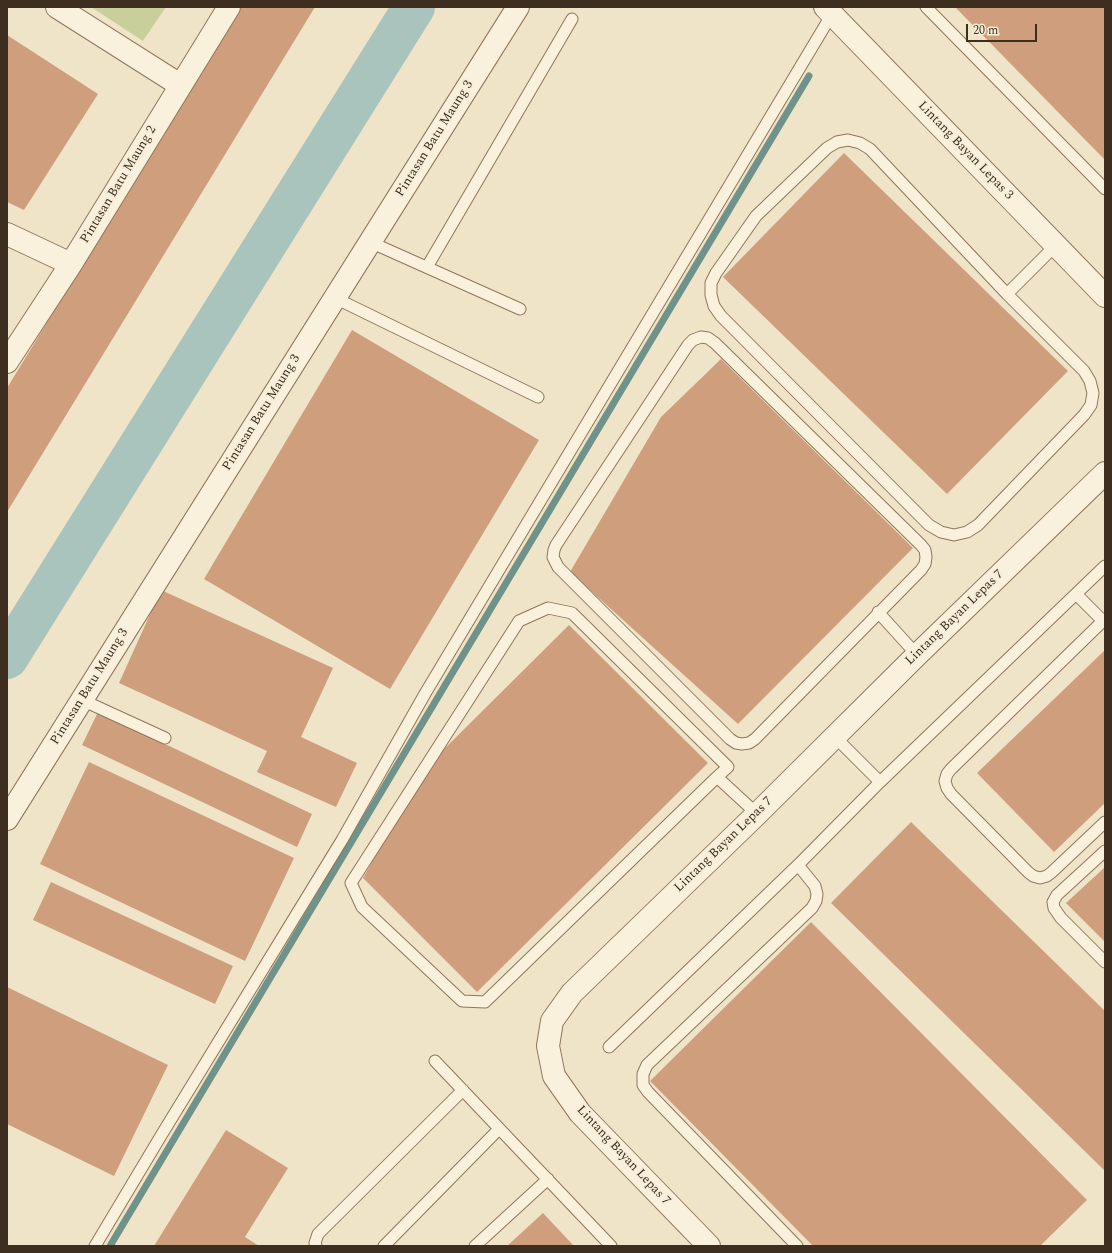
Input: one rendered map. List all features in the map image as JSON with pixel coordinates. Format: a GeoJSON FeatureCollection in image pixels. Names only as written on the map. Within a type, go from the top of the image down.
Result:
{"type":"FeatureCollection","features":[{"type":"Feature","properties":{"kind":"street"},"geometry":{"type":"LineString","coordinates":[[57,7],[180,85]]}},
{"type":"Feature","properties":{"kind":"street","name":"Pintasan Batu Maung 2"},"geometry":{"type":"LineString","coordinates":[[7,362],[71,264],[229,7]]}},
{"type":"Feature","properties":{"kind":"street","name":"Pintasan Batu Maung 3"},"geometry":{"type":"LineString","coordinates":[[7,819],[518,7]]}},
{"type":"Feature","properties":{"kind":"street","name":"Lintang Bayan Lepas 3"},"geometry":{"type":"LineString","coordinates":[[829,10],[1105,296]]}},
{"type":"Feature","properties":{"kind":"street"},"geometry":{"type":"LineString","coordinates":[[7,234],[71,264]]}},
{"type":"Feature","properties":{"kind":"street","name":"Lintang Bayan Lepas 7"},"geometry":{"type":"LineString","coordinates":[[709,1246],[580,1113],[554,1076],[548,1046],[552,1021],[572,993],[1105,473]]}},
{"type":"Feature","properties":{"kind":"lane"},"geometry":{"type":"LineString","coordinates":[[926,7],[1105,189]]}},
{"type":"Feature","properties":{"kind":"lane"},"geometry":{"type":"LineString","coordinates":[[95,1246],[342,840],[426,692],[829,10]]}},
{"type":"Feature","properties":{"kind":"lane"},"geometry":{"type":"LineString","coordinates":[[427,267],[572,19]]}},
{"type":"Feature","properties":{"kind":"lane"},"geometry":{"type":"LineString","coordinates":[[848,140],[860,142],[870,149],[1007,294],[1084,371],[1090,381],[1093,393],[1091,405],[1084,415],[978,525],[967,532],[954,535],[941,532],[930,525],[721,316],[714,306],[711,295],[711,283],[716,273],[756,216],[827,148],[837,142],[848,140]]}},
{"type":"Feature","properties":{"kind":"lane"},"geometry":{"type":"LineString","coordinates":[[370,242],[520,309]]}},
{"type":"Feature","properties":{"kind":"lane"},"geometry":{"type":"LineString","coordinates":[[1007,294],[1056,245]]}},
{"type":"Feature","properties":{"kind":"lane"},"geometry":{"type":"LineString","coordinates":[[335,298],[538,397]]}},
{"type":"Feature","properties":{"kind":"lane"},"geometry":{"type":"LineString","coordinates":[[701,337],[708,338],[715,342],[925,550],[925,564],[878,612],[755,739],[749,743],[742,744],[730,739],[558,567],[555,562],[554,550],[688,345],[693,340],[701,337]]}},
{"type":"Feature","properties":{"kind":"lane"},"geometry":{"type":"LineString","coordinates":[[609,1046],[798,865],[880,782],[1105,566]]}},
{"type":"Feature","properties":{"kind":"lane"},"geometry":{"type":"LineString","coordinates":[[1076,594],[1104,620],[951,769],[947,774],[945,781],[950,794],[1028,872],[1033,876],[1040,878],[1047,876],[1052,872],[1105,822]]}},
{"type":"Feature","properties":{"kind":"lane"},"geometry":{"type":"LineString","coordinates":[[548,608],[572,613],[728,767],[717,777],[485,1002],[462,1001],[362,907],[351,882],[519,621],[548,608]]}},
{"type":"Feature","properties":{"kind":"lane"},"geometry":{"type":"LineString","coordinates":[[878,612],[917,655]]}},
{"type":"Feature","properties":{"kind":"lane"},"geometry":{"type":"LineString","coordinates":[[82,700],[165,738]]}},
{"type":"Feature","properties":{"kind":"lane"},"geometry":{"type":"LineString","coordinates":[[835,737],[880,782]]}},
{"type":"Feature","properties":{"kind":"lane"},"geometry":{"type":"LineString","coordinates":[[717,777],[757,814]]}},
{"type":"Feature","properties":{"kind":"lane"},"geometry":{"type":"LineString","coordinates":[[1105,851],[1056,895],[1053,902],[1054,908],[1061,918],[1105,962]]}},
{"type":"Feature","properties":{"kind":"lane"},"geometry":{"type":"LineString","coordinates":[[797,1246],[648,1092],[643,1085],[643,1074],[647,1065],[812,908],[816,901],[817,894],[815,886],[798,865]]}},
{"type":"Feature","properties":{"kind":"lane"},"geometry":{"type":"LineString","coordinates":[[434,1060],[611,1246]]}},
{"type":"Feature","properties":{"kind":"lane"},"geometry":{"type":"LineString","coordinates":[[316,1246],[315,1243],[318,1234],[463,1090]]}},
{"type":"Feature","properties":{"kind":"lane"},"geometry":{"type":"LineString","coordinates":[[384,1246],[499,1128]]}},
{"type":"Feature","properties":{"kind":"lane"},"geometry":{"type":"LineString","coordinates":[[475,1246],[548,1179]]}},
{"type":"Feature","properties":{"kind":"green space"},"geometry":{"type":"Polygon","coordinates":[[[91,7],[166,7],[143,41],[91,7]]]}},
{"type":"Feature","properties":{"kind":"building"},"geometry":{"type":"Polygon","coordinates":[[[239,7],[315,7],[7,512],[7,388],[239,7]]]}},
{"type":"Feature","properties":{"kind":"building"},"geometry":{"type":"Polygon","coordinates":[[[955,7],[1105,7],[1105,160],[955,7]]]}},
{"type":"Feature","properties":{"kind":"building"},"geometry":{"type":"Polygon","coordinates":[[[7,35],[98,94],[24,210],[7,202],[7,35]]]}},
{"type":"Feature","properties":{"kind":"building"},"geometry":{"type":"Polygon","coordinates":[[[844,153],[1068,371],[947,494],[723,277],[844,153]]]}},
{"type":"Feature","properties":{"kind":"building"},"geometry":{"type":"Polygon","coordinates":[[[352,330],[539,440],[390,689],[204,579],[352,330]]]}},
{"type":"Feature","properties":{"kind":"building"},"geometry":{"type":"Polygon","coordinates":[[[721,359],[913,548],[738,724],[570,572],[661,417],[721,359]]]}},
{"type":"Feature","properties":{"kind":"building"},"geometry":{"type":"Polygon","coordinates":[[[161,590],[333,668],[301,737],[357,763],[336,807],[257,772],[267,751],[119,683],[161,590]]]}},
{"type":"Feature","properties":{"kind":"building"},"geometry":{"type":"Polygon","coordinates":[[[569,625],[708,763],[477,992],[363,878],[425,768],[569,625]]]}},
{"type":"Feature","properties":{"kind":"building"},"geometry":{"type":"Polygon","coordinates":[[[1105,650],[1105,803],[1054,852],[977,773],[1105,650]]]}},
{"type":"Feature","properties":{"kind":"building"},"geometry":{"type":"Polygon","coordinates":[[[98,712],[312,814],[297,847],[82,745],[98,712]]]}},
{"type":"Feature","properties":{"kind":"building"},"geometry":{"type":"Polygon","coordinates":[[[89,762],[294,858],[245,961],[40,864],[89,762]]]}},
{"type":"Feature","properties":{"kind":"building"},"geometry":{"type":"Polygon","coordinates":[[[911,822],[1105,1011],[1105,1171],[831,903],[911,822]]]}},
{"type":"Feature","properties":{"kind":"building"},"geometry":{"type":"Polygon","coordinates":[[[1105,867],[1105,942],[1066,903],[1105,867]]]}},
{"type":"Feature","properties":{"kind":"building"},"geometry":{"type":"Polygon","coordinates":[[[51,882],[233,966],[215,1004],[33,920],[51,882]]]}},
{"type":"Feature","properties":{"kind":"building"},"geometry":{"type":"Polygon","coordinates":[[[811,922],[1087,1200],[1040,1246],[813,1246],[650,1081],[811,922]]]}},
{"type":"Feature","properties":{"kind":"building"},"geometry":{"type":"Polygon","coordinates":[[[7,987],[168,1065],[114,1176],[7,1124],[7,987]]]}},
{"type":"Feature","properties":{"kind":"building"},"geometry":{"type":"Polygon","coordinates":[[[226,1130],[288,1168],[245,1237],[259,1246],[154,1246],[226,1130]]]}},
{"type":"Feature","properties":{"kind":"building"},"geometry":{"type":"Polygon","coordinates":[[[543,1213],[574,1246],[507,1246],[543,1213]]]}},
{"type":"Feature","properties":{"kind":"waterway"},"geometry":{"type":"LineString","coordinates":[[7,658],[414,7]]}},
{"type":"Feature","properties":{"kind":"waterway"},"geometry":{"type":"LineString","coordinates":[[110,1246],[809,76]]}}]}
